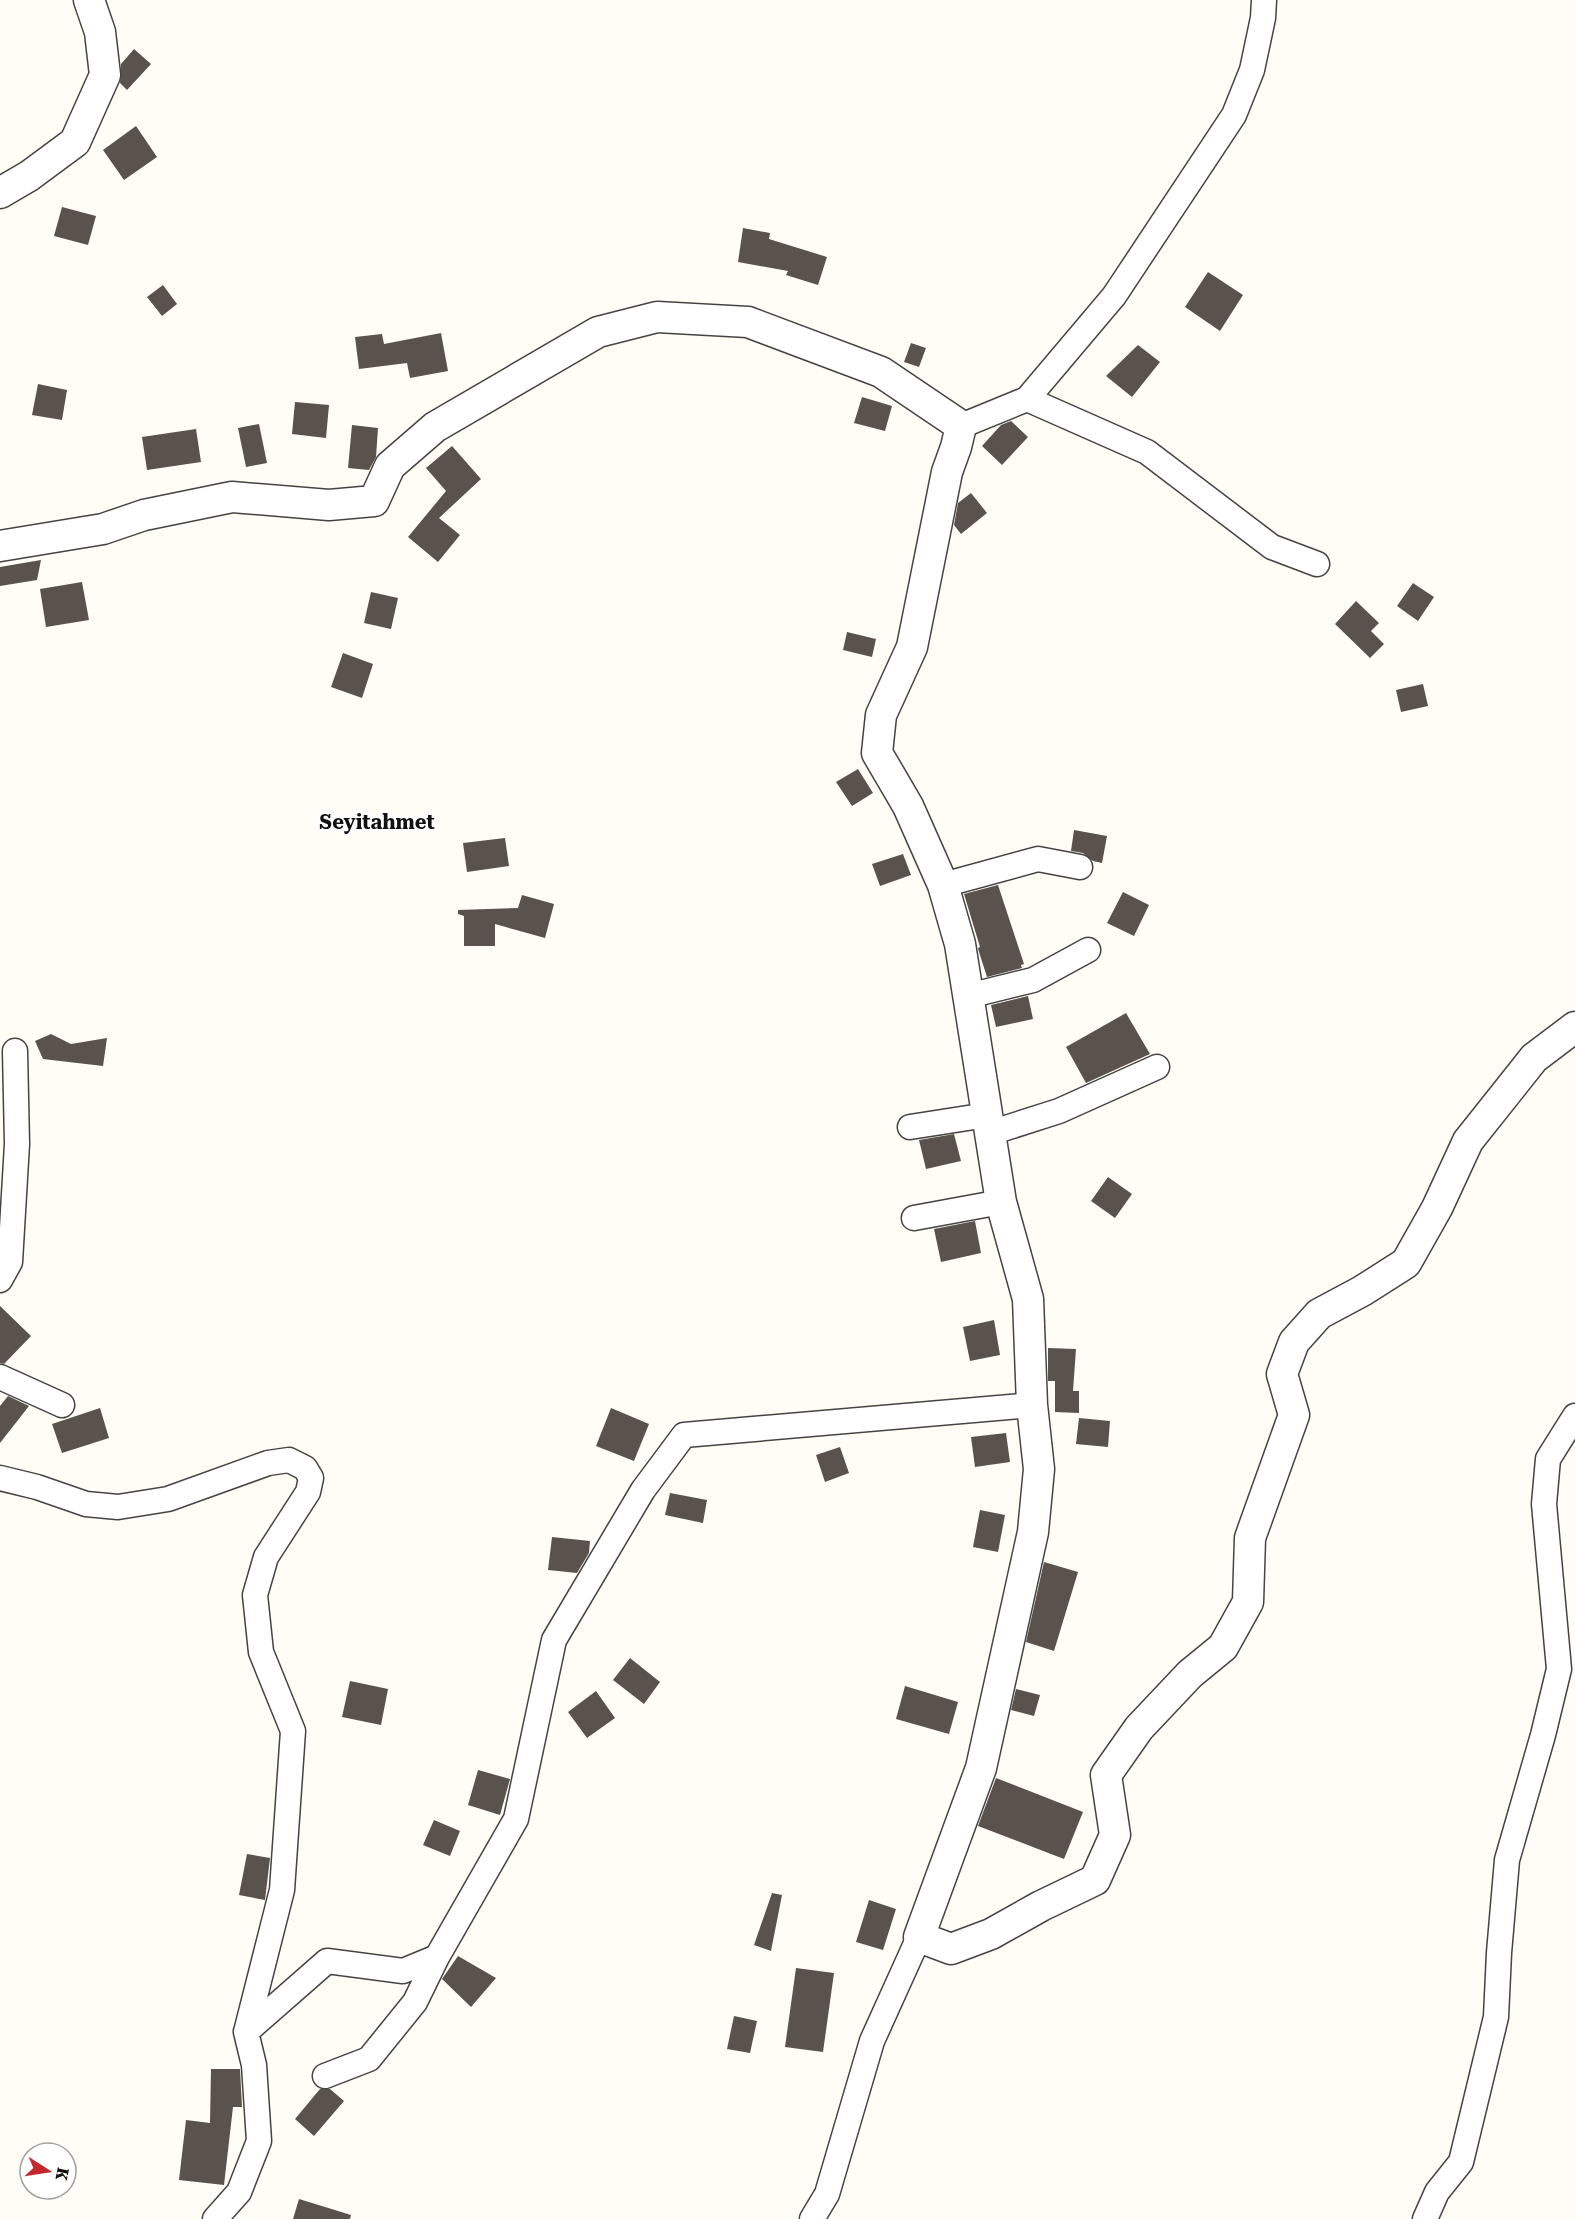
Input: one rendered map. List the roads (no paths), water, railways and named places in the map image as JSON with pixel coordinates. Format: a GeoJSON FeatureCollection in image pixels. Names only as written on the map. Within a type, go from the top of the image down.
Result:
{"type":"FeatureCollection","features":[{"type":"Feature","properties":{"kind":"street"},"geometry":{"type":"LineString","coordinates":[[0,193],[29,176],[75,142],[105,75],[100,32],[89,0]]}},
{"type":"Feature","properties":{"kind":"street"},"geometry":{"type":"LineString","coordinates":[[961,426],[1027,399],[1114,296],[1234,115],[1252,70],[1263,18],[1264,0]]}},
{"type":"Feature","properties":{"kind":"street"},"geometry":{"type":"LineString","coordinates":[[0,546],[103,529],[144,515],[232,497],[329,505],[374,501],[390,466],[435,427],[598,332],[657,317],[748,322],[881,372],[961,426]]}},
{"type":"Feature","properties":{"kind":"street"},"geometry":{"type":"LineString","coordinates":[[1027,399],[1147,452],[1272,547],[1317,564]]}},
{"type":"Feature","properties":{"kind":"street"},"geometry":{"type":"LineString","coordinates":[[812,2219],[827,2194],[872,2041],[919,1937],[981,1768],[1033,1532],[1039,1469],[1032,1405],[1028,1299],[1001,1202],[960,944],[942,885],[908,806],[877,753],[881,715],[912,647],[947,472],[961,426]]}},
{"type":"Feature","properties":{"kind":"street"},"geometry":{"type":"LineString","coordinates":[[942,885],[1038,859],[1080,867]]}},
{"type":"Feature","properties":{"kind":"street"},"geometry":{"type":"LineString","coordinates":[[968,996],[1033,980],[1088,950]]}},
{"type":"Feature","properties":{"kind":"street"},"geometry":{"type":"LineString","coordinates":[[919,1937],[951,1949],[991,1934],[1041,1906],[1095,1880],[1115,1835],[1106,1775],[1139,1728],[1190,1674],[1223,1647],[1248,1602],[1250,1538],[1294,1415],[1282,1374],[1294,1342],[1319,1314],[1362,1291],[1406,1263],[1437,1208],[1468,1141],[1534,1058],[1575,1027]]}},
{"type":"Feature","properties":{"kind":"street"},"geometry":{"type":"LineString","coordinates":[[0,1280],[10,1262],[17,1144],[15,1051]]}},
{"type":"Feature","properties":{"kind":"street"},"geometry":{"type":"LineString","coordinates":[[910,1127],[988,1124],[1059,1111],[1157,1067]]}},
{"type":"Feature","properties":{"kind":"street"},"geometry":{"type":"LineString","coordinates":[[914,1218],[1001,1202]]}},
{"type":"Feature","properties":{"kind":"street"},"geometry":{"type":"LineString","coordinates":[[0,1377],[62,1405]]}},
{"type":"Feature","properties":{"kind":"street"},"geometry":{"type":"LineString","coordinates":[[325,2076],[369,2060],[415,2002],[437,1957],[516,1819],[554,1640],[643,1490],[684,1435],[1032,1405]]}},
{"type":"Feature","properties":{"kind":"street"},"geometry":{"type":"LineString","coordinates":[[1425,2219],[1437,2192],[1461,2162],[1496,2017],[1507,1860],[1534,1768],[1559,1669],[1544,1504],[1548,1459],[1575,1416]]}},
{"type":"Feature","properties":{"kind":"street"},"geometry":{"type":"LineString","coordinates":[[0,1478],[37,1487],[86,1504],[118,1507],[168,1499],[268,1463],[289,1460],[304,1468],[311,1478],[308,1492],[266,1557],[255,1595],[261,1652],[293,1731],[282,1890],[246,2032],[254,2065],[259,2141],[239,2192],[215,2219]]}},
{"type":"Feature","properties":{"kind":"street"},"geometry":{"type":"LineString","coordinates":[[246,2032],[327,1961],[403,1971],[437,1957]]}},
{"type":"Feature","properties":{"kind":"district","name":"Seyitahmet"},"geometry":{"type":"Point","coordinates":[377,822]}}]}
